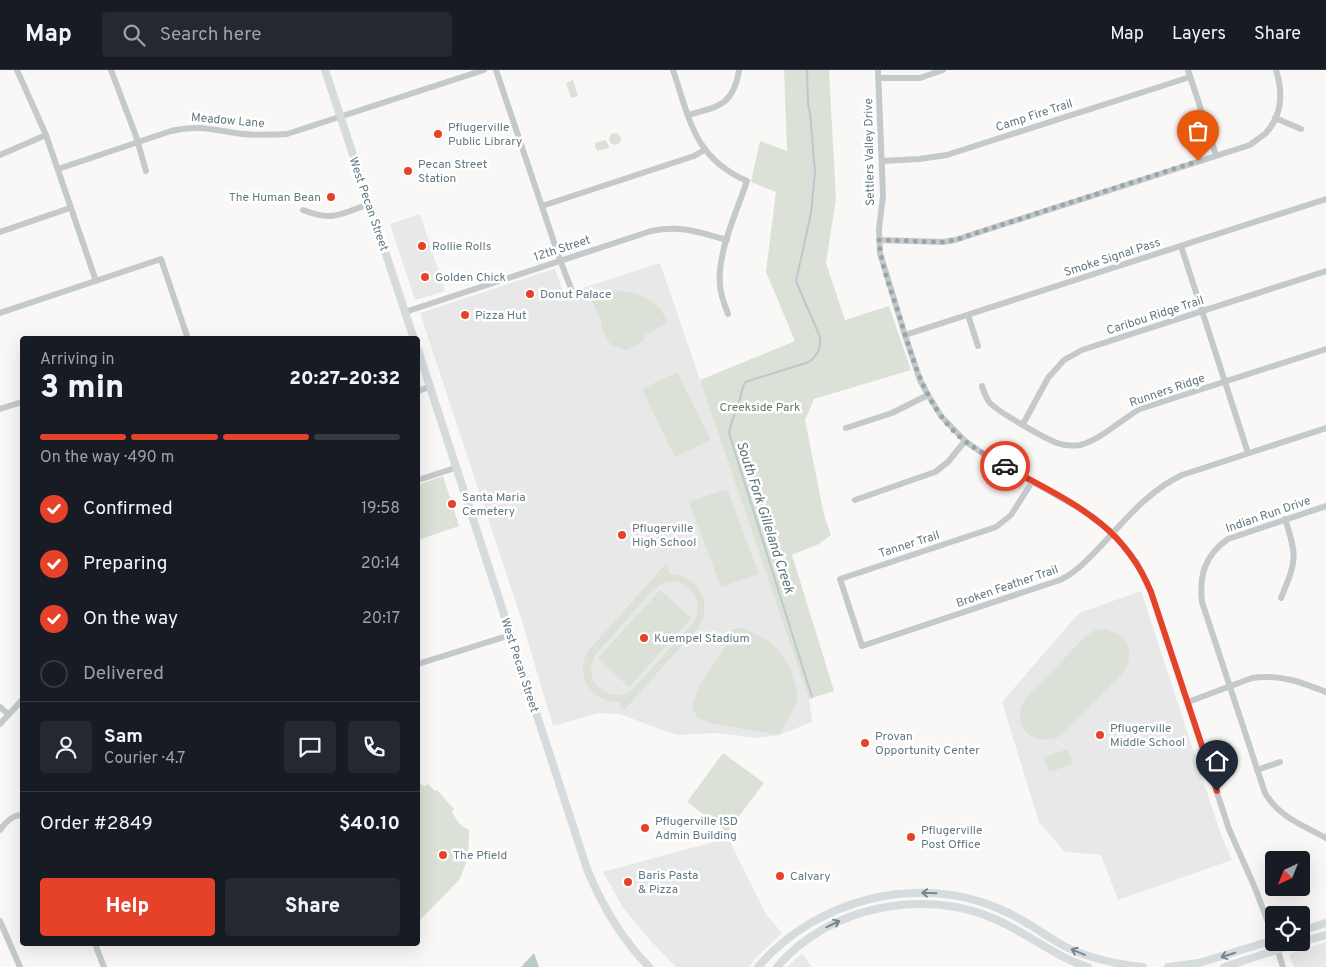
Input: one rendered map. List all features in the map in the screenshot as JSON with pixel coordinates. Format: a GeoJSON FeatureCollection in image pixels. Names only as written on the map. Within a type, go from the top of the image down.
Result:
{"type":"FeatureCollection","features":[{"type":"Feature","properties":{"kind":"main road","name":"West Pecan Street"},"geometry":{"type":"LineString","coordinates":[[325,70],[413,336]]}},
{"type":"Feature","properties":{"kind":"main road","name":"West Pecan Street"},"geometry":{"type":"LineString","coordinates":[[420,357],[595,890],[620,932],[650,967]]}},
{"type":"Feature","properties":{"kind":"main road"},"geometry":{"type":"LineString","coordinates":[[901,893],[902,904]]}},
{"type":"Feature","properties":{"kind":"main road"},"geometry":{"type":"LineString","coordinates":[[758,967],[785,941],[809,924],[844,906],[901,893],[942,894],[985,903],[1032,926],[1068,948],[1104,961],[1125,966],[1143,967]]}},
{"type":"Feature","properties":{"kind":"main road"},"geometry":{"type":"LineString","coordinates":[[982,914],[985,903]]}},
{"type":"Feature","properties":{"kind":"main road"},"geometry":{"type":"LineString","coordinates":[[777,967],[794,950],[818,932],[850,917],[877,908],[902,904],[938,905],[982,914],[997,920],[1057,954],[1088,967]]}},
{"type":"Feature","properties":{"kind":"main road"},"geometry":{"type":"LineString","coordinates":[[1310,928],[1326,923]]}},
{"type":"Feature","properties":{"kind":"main road"},"geometry":{"type":"LineString","coordinates":[[1026,936],[1032,926]]}},
{"type":"Feature","properties":{"kind":"main road"},"geometry":{"type":"LineString","coordinates":[[1310,939],[1326,935]]}},
{"type":"Feature","properties":{"kind":"main road"},"geometry":{"type":"LineString","coordinates":[[785,941],[794,950]]}},
{"type":"Feature","properties":{"kind":"main road"},"geometry":{"type":"LineString","coordinates":[[1168,967],[1199,964],[1265,946]]}},
{"type":"Feature","properties":{"kind":"main road"},"geometry":{"type":"LineString","coordinates":[[1224,967],[1265,948]]}},
{"type":"Feature","properties":{"kind":"street"},"geometry":{"type":"LineString","coordinates":[[17,70],[46,135],[96,281]]}},
{"type":"Feature","properties":{"kind":"street"},"geometry":{"type":"LineString","coordinates":[[111,70],[138,142],[146,171]]}},
{"type":"Feature","properties":{"kind":"street","name":"Meadow Lane"},"geometry":{"type":"LineString","coordinates":[[58,169],[189,127],[213,128],[263,136],[287,134],[484,70]]}},
{"type":"Feature","properties":{"kind":"street"},"geometry":{"type":"LineString","coordinates":[[496,70],[574,296]]}},
{"type":"Feature","properties":{"kind":"street"},"geometry":{"type":"LineString","coordinates":[[673,70],[697,139],[704,150],[723,168],[747,181],[720,265],[722,298],[728,314]]}},
{"type":"Feature","properties":{"kind":"street"},"geometry":{"type":"LineString","coordinates":[[688,115],[722,104],[732,94],[737,85],[739,70]]}},
{"type":"Feature","properties":{"kind":"street","name":"Settlers Valley Drive"},"geometry":{"type":"LineString","coordinates":[[878,70],[883,196],[879,240],[883,264],[920,380],[941,416],[965,441],[1098,520],[1129,551],[1145,577],[1229,829],[1265,914]]}},
{"type":"Feature","properties":{"kind":"street"},"geometry":{"type":"LineString","coordinates":[[878,78],[920,78],[943,70]]}},
{"type":"Feature","properties":{"kind":"street"},"geometry":{"type":"LineString","coordinates":[[879,240],[942,242],[955,240],[1250,145],[1266,133],[1281,103],[1276,70]]}},
{"type":"Feature","properties":{"kind":"street"},"geometry":{"type":"LineString","coordinates":[[1189,74],[1216,155]]}},
{"type":"Feature","properties":{"kind":"street","name":"Camp Fire Trail"},"geometry":{"type":"LineString","coordinates":[[882,161],[947,155],[1189,74]]}},
{"type":"Feature","properties":{"kind":"street"},"geometry":{"type":"LineString","coordinates":[[1275,118],[1301,129]]}},
{"type":"Feature","properties":{"kind":"street"},"geometry":{"type":"LineString","coordinates":[[0,155],[46,135]]}},
{"type":"Feature","properties":{"kind":"street"},"geometry":{"type":"LineString","coordinates":[[542,206],[694,156],[704,150]]}},
{"type":"Feature","properties":{"kind":"street","name":"Smoke Signal Pass"},"geometry":{"type":"LineString","coordinates":[[905,335],[1326,199]]}},
{"type":"Feature","properties":{"kind":"street"},"geometry":{"type":"LineString","coordinates":[[303,210],[318,216],[328,217],[369,204]]}},
{"type":"Feature","properties":{"kind":"street"},"geometry":{"type":"LineString","coordinates":[[0,232],[70,208]]}},
{"type":"Feature","properties":{"kind":"street","name":"12th Street"},"geometry":{"type":"LineString","coordinates":[[405,312],[651,231],[666,228],[693,230],[727,240]]}},
{"type":"Feature","properties":{"kind":"street"},"geometry":{"type":"LineString","coordinates":[[1181,246],[1248,453]]}},
{"type":"Feature","properties":{"kind":"street"},"geometry":{"type":"LineString","coordinates":[[0,313],[161,259],[187,336]]}},
{"type":"Feature","properties":{"kind":"street","name":"Caribou Ridge Trail"},"geometry":{"type":"LineString","coordinates":[[1023,424],[1048,378],[1064,360],[1082,350],[1326,272]]}},
{"type":"Feature","properties":{"kind":"street"},"geometry":{"type":"LineString","coordinates":[[968,315],[978,346]]}},
{"type":"Feature","properties":{"kind":"street","name":"Runners Ridge"},"geometry":{"type":"LineString","coordinates":[[982,386],[988,402],[1023,424],[1056,443],[1067,446],[1081,445],[1093,440],[1140,409],[1326,349]]}},
{"type":"Feature","properties":{"kind":"street"},"geometry":{"type":"LineString","coordinates":[[420,390],[429,387]]}},
{"type":"Feature","properties":{"kind":"street"},"geometry":{"type":"LineString","coordinates":[[846,428],[892,413],[928,396]]}},
{"type":"Feature","properties":{"kind":"street"},"geometry":{"type":"LineString","coordinates":[[0,409],[20,403]]}},
{"type":"Feature","properties":{"kind":"street","name":"Broken Feather Trail"},"geometry":{"type":"LineString","coordinates":[[862,646],[1071,575],[1147,497],[1168,481],[1326,428]]}},
{"type":"Feature","properties":{"kind":"street"},"geometry":{"type":"LineString","coordinates":[[855,500],[935,472],[948,462],[965,441]]}},
{"type":"Feature","properties":{"kind":"street"},"geometry":{"type":"LineString","coordinates":[[420,479],[455,468]]}},
{"type":"Feature","properties":{"kind":"street","name":"Tanner Trail"},"geometry":{"type":"LineString","coordinates":[[862,646],[840,579],[996,527],[1011,515],[1032,482]]}},
{"type":"Feature","properties":{"kind":"street","name":"Indian Run Drive"},"geometry":{"type":"LineString","coordinates":[[1326,506],[1228,539],[1216,550],[1206,565],[1201,582],[1202,602],[1265,793],[1276,809],[1326,838]]}},
{"type":"Feature","properties":{"kind":"street"},"geometry":{"type":"LineString","coordinates":[[1281,598],[1294,565],[1295,555],[1285,519]]}},
{"type":"Feature","properties":{"kind":"street"},"geometry":{"type":"LineString","coordinates":[[420,663],[510,635]]}},
{"type":"Feature","properties":{"kind":"street"},"geometry":{"type":"LineString","coordinates":[[1188,702],[1252,678],[1269,676],[1290,679],[1325,690]]}},
{"type":"Feature","properties":{"kind":"street"},"geometry":{"type":"LineString","coordinates":[[0,724],[20,702]]}},
{"type":"Feature","properties":{"kind":"street"},"geometry":{"type":"LineString","coordinates":[[0,707],[8,714]]}},
{"type":"Feature","properties":{"kind":"street"},"geometry":{"type":"LineString","coordinates":[[1257,770],[1280,762]]}},
{"type":"Feature","properties":{"kind":"street"},"geometry":{"type":"LineString","coordinates":[[0,830],[8,820],[20,815]]}},
{"type":"Feature","properties":{"kind":"street"},"geometry":{"type":"LineString","coordinates":[[0,921],[20,967]]}},
{"type":"Feature","properties":{"kind":"street"},"geometry":{"type":"LineString","coordinates":[[96,946],[104,967]]}},
{"type":"Feature","properties":{"kind":"street","name":"Settlers Valley Drive"},"geometry":{"type":"LineString","coordinates":[[1278,951],[1283,967]]}},
{"type":"Feature","properties":{"kind":"shaded area"},"geometry":{"type":"Polygon","coordinates":[[[420,214],[445,291],[415,300],[390,224],[420,214]]]}},
{"type":"Feature","properties":{"kind":"shaded area","name":"Pflugerville High School"},"geometry":{"type":"Polygon","coordinates":[[[660,263],[809,699],[812,722],[779,735],[757,738],[715,733],[678,735],[620,714],[599,713],[553,726],[522,621],[420,313],[554,269],[564,294],[660,263]]]}},
{"type":"Feature","properties":{"kind":"shaded area","name":"Pflugerville Middle School"},"geometry":{"type":"Polygon","coordinates":[[[1141,591],[1221,835],[1232,860],[1118,900],[1101,855],[1065,852],[1039,822],[1002,702],[1079,613],[1141,591]]]}},
{"type":"Feature","properties":{"kind":"shaded area"},"geometry":{"type":"Polygon","coordinates":[[[728,838],[766,914],[782,933],[749,967],[676,967],[623,908],[603,872],[728,838]]]}},
{"type":"Feature","properties":{"kind":"shaded area"},"geometry":{"type":"Polygon","coordinates":[[[1326,942],[1326,967],[1294,967],[1289,954],[1298,951],[1310,951],[1310,947],[1326,942]]]}},
{"type":"Feature","properties":{"kind":"shaded area"},"geometry":{"type":"Polygon","coordinates":[[[534,953],[539,967],[521,967],[534,953]]]}},
{"type":"Feature","properties":{"kind":"shaded area"},"geometry":{"type":"Polygon","coordinates":[[[802,953],[812,967],[787,967],[802,953]]]}},
{"type":"Feature","properties":{"kind":"green space","name":"Creekside Park"},"geometry":{"type":"Polygon","coordinates":[[[784,70],[829,70],[836,199],[826,263],[845,320],[889,306],[911,370],[814,399],[805,420],[824,515],[831,535],[819,544],[792,555],[834,691],[809,699],[700,380],[795,341],[766,272],[776,192],[751,182],[760,141],[787,151],[784,70]]]}},
{"type":"Feature","properties":{"kind":"green space"},"geometry":{"type":"Polygon","coordinates":[[[573,80],[578,96],[571,98],[566,83],[573,80]]]}},
{"type":"Feature","properties":{"kind":"green space"},"geometry":{"type":"Polygon","coordinates":[[[615,133],[621,139],[615,145],[609,139],[615,133]]]}},
{"type":"Feature","properties":{"kind":"green space"},"geometry":{"type":"Polygon","coordinates":[[[605,140],[609,148],[598,151],[595,143],[605,140]]]}},
{"type":"Feature","properties":{"kind":"green space"},"geometry":{"type":"Polygon","coordinates":[[[617,291],[640,295],[654,303],[667,322],[645,335],[643,341],[626,350],[610,344],[601,327],[602,322],[592,301],[592,299],[606,293],[617,291]]]}},
{"type":"Feature","properties":{"kind":"green space"},"geometry":{"type":"Polygon","coordinates":[[[677,372],[711,440],[675,457],[642,389],[677,372]]]}},
{"type":"Feature","properties":{"kind":"green space"},"geometry":{"type":"Polygon","coordinates":[[[443,476],[459,526],[420,539],[420,484],[443,476]]]}},
{"type":"Feature","properties":{"kind":"green space"},"geometry":{"type":"Polygon","coordinates":[[[727,489],[759,574],[721,587],[689,502],[727,489]]]}},
{"type":"Feature","properties":{"kind":"green space"},"geometry":{"type":"Polygon","coordinates":[[[665,565],[670,570],[668,574],[687,578],[700,591],[705,609],[698,628],[624,710],[619,705],[621,702],[602,698],[588,686],[584,678],[583,669],[584,659],[589,650],[665,565]],[[673,581],[663,583],[654,589],[594,656],[591,669],[596,685],[609,694],[625,694],[634,688],[694,622],[698,608],[695,596],[687,586],[673,581]]]}},
{"type":"Feature","properties":{"kind":"green space","name":"Kuempel Stadium"},"geometry":{"type":"Polygon","coordinates":[[[660,590],[691,618],[629,687],[598,658],[660,590]]]}},
{"type":"Feature","properties":{"kind":"green space"},"geometry":{"type":"Polygon","coordinates":[[[743,628],[769,641],[789,665],[798,694],[795,706],[779,735],[714,724],[698,718],[692,707],[699,686],[724,649],[730,631],[743,628]]]}},
{"type":"Feature","properties":{"kind":"green space"},"geometry":{"type":"Polygon","coordinates":[[[1102,629],[1118,634],[1127,644],[1129,657],[1124,672],[1061,736],[1051,739],[1033,737],[1026,732],[1020,718],[1025,699],[1086,636],[1093,631],[1102,629]]]}},
{"type":"Feature","properties":{"kind":"green space"},"geometry":{"type":"Polygon","coordinates":[[[1068,749],[1073,764],[1049,772],[1044,757],[1068,749]]]}},
{"type":"Feature","properties":{"kind":"green space"},"geometry":{"type":"Polygon","coordinates":[[[723,753],[764,783],[727,832],[687,802],[723,753]]]}},
{"type":"Feature","properties":{"kind":"green space","name":"The Pfield"},"geometry":{"type":"Polygon","coordinates":[[[420,784],[425,786],[428,784],[435,791],[437,790],[454,809],[452,812],[458,822],[469,831],[468,859],[459,880],[420,919],[420,784]]]}},
{"type":"Feature","properties":{"kind":"waterway","name":"South Fork Gilleland Creek"},"geometry":{"type":"LineString","coordinates":[[807,70],[808,104],[815,172],[811,213],[796,281],[820,337],[820,345],[817,354],[809,362],[745,382],[729,433],[812,697]]}},
{"type":"Feature","properties":{"kind":"way so far"},"geometry":{"type":"LineString","coordinates":[[1005,466],[965,441],[941,416],[928,396],[920,380],[905,335],[883,264],[879,240],[942,242],[955,240],[1198,161]]}},
{"type":"Feature","properties":{"kind":"place","name":"Pflugerville Public Library"},"geometry":{"type":"Point","coordinates":[438,134]}},
{"type":"Feature","properties":{"kind":"place","name":"Pecan Street Station"},"geometry":{"type":"Point","coordinates":[408,171]}},
{"type":"Feature","properties":{"kind":"place","name":"The Human Bean"},"geometry":{"type":"Point","coordinates":[331,197]}},
{"type":"Feature","properties":{"kind":"place","name":"Rollie Rolls"},"geometry":{"type":"Point","coordinates":[422,246]}},
{"type":"Feature","properties":{"kind":"place","name":"Golden Chick"},"geometry":{"type":"Point","coordinates":[425,277]}},
{"type":"Feature","properties":{"kind":"place","name":"Donut Palace"},"geometry":{"type":"Point","coordinates":[530,294]}},
{"type":"Feature","properties":{"kind":"place","name":"Pizza Hut"},"geometry":{"type":"Point","coordinates":[465,315]}},
{"type":"Feature","properties":{"kind":"place","name":"Santa Maria Cemetery"},"geometry":{"type":"Point","coordinates":[452,504]}},
{"type":"Feature","properties":{"kind":"place","name":"Pflugerville High School"},"geometry":{"type":"Point","coordinates":[622,535]}},
{"type":"Feature","properties":{"kind":"place","name":"Kuempel Stadium"},"geometry":{"type":"Point","coordinates":[644,638]}},
{"type":"Feature","properties":{"kind":"place","name":"Pflugerville Middle School"},"geometry":{"type":"Point","coordinates":[1100,735]}},
{"type":"Feature","properties":{"kind":"place","name":"Provan Opportunity Center"},"geometry":{"type":"Point","coordinates":[865,743]}},
{"type":"Feature","properties":{"kind":"place","name":"Pflugerville ISD Admin Building"},"geometry":{"type":"Point","coordinates":[645,828]}},
{"type":"Feature","properties":{"kind":"place","name":"Pflugerville Post Office"},"geometry":{"type":"Point","coordinates":[911,837]}},
{"type":"Feature","properties":{"kind":"place","name":"The Pfield"},"geometry":{"type":"Point","coordinates":[443,855]}},
{"type":"Feature","properties":{"kind":"place","name":"Calvary"},"geometry":{"type":"Point","coordinates":[780,876]}},
{"type":"Feature","properties":{"kind":"place","name":"Baris Pasta & Pizza"},"geometry":{"type":"Point","coordinates":[628,882]}},
{"type":"Feature","properties":{"kind":"route"},"geometry":{"type":"LineString","coordinates":[[1005,466],[1098,520],[1121,541],[1137,563],[1151,592],[1217,791]]}}]}
